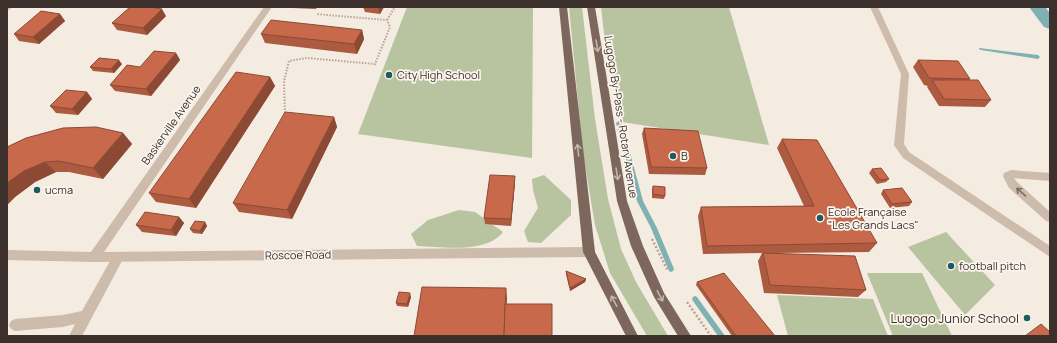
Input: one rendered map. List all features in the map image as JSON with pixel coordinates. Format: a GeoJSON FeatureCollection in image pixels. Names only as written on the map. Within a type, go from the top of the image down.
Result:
{"type":"FeatureCollection","features":[{"type":"Feature","properties":{"kind":"main road"},"geometry":{"type":"LineString","coordinates":[[563,7],[589,252],[632,336]]}},
{"type":"Feature","properties":{"kind":"main road","name":"Lugogo By-Pass - Rotary Avenue"},"geometry":{"type":"LineString","coordinates":[[591,7],[622,201],[637,246],[660,297],[685,336]]}},
{"type":"Feature","properties":{"kind":"street","name":"Baskerville Avenue"},"geometry":{"type":"LineString","coordinates":[[94,257],[268,7]]}},
{"type":"Feature","properties":{"kind":"street"},"geometry":{"type":"LineString","coordinates":[[874,7],[905,74],[899,145],[906,155],[1050,252]]}},
{"type":"Feature","properties":{"kind":"street"},"geometry":{"type":"LineString","coordinates":[[1050,177],[1011,174],[1008,176],[1013,185],[1050,218]]}},
{"type":"Feature","properties":{"kind":"street","name":"Roscoe Road"},"geometry":{"type":"LineString","coordinates":[[7,255],[118,257],[589,252]]}},
{"type":"Feature","properties":{"kind":"street"},"geometry":{"type":"LineString","coordinates":[[75,336],[118,257]]}},
{"type":"Feature","properties":{"kind":"street"},"geometry":{"type":"LineString","coordinates":[[15,325],[63,321],[87,315]]}},
{"type":"Feature","properties":{"kind":"path"},"geometry":{"type":"LineString","coordinates":[[387,20],[395,7]]}},
{"type":"Feature","properties":{"kind":"path"},"geometry":{"type":"LineString","coordinates":[[316,14],[387,20]]}},
{"type":"Feature","properties":{"kind":"path"},"geometry":{"type":"LineString","coordinates":[[285,117],[284,81],[289,61],[307,58],[375,64],[390,26],[387,20]]}},
{"type":"Feature","properties":{"kind":"path"},"geometry":{"type":"LineString","coordinates":[[687,302],[711,336]]}},
{"type":"Feature","properties":{"kind":"green space"},"geometry":{"type":"Polygon","coordinates":[[[407,7],[533,7],[532,158],[358,134],[407,7]]]}},
{"type":"Feature","properties":{"kind":"green space"},"geometry":{"type":"Polygon","coordinates":[[[569,7],[582,7],[595,119],[608,199],[621,249],[636,282],[668,336],[647,336],[610,273],[595,225],[583,153],[569,7]]]}},
{"type":"Feature","properties":{"kind":"green space"},"geometry":{"type":"Polygon","coordinates":[[[601,7],[729,7],[769,145],[622,122],[606,50],[601,7]]]}},
{"type":"Feature","properties":{"kind":"green space"},"geometry":{"type":"Polygon","coordinates":[[[544,175],[571,200],[571,215],[541,243],[528,242],[524,231],[538,208],[533,190],[532,179],[544,175]]]}},
{"type":"Feature","properties":{"kind":"green space"},"geometry":{"type":"Polygon","coordinates":[[[459,210],[475,212],[503,232],[486,244],[463,248],[417,246],[411,234],[428,220],[459,210]]]}},
{"type":"Feature","properties":{"kind":"green space","name":"football pitch"},"geometry":{"type":"Polygon","coordinates":[[[946,232],[995,285],[965,315],[908,247],[946,232]]]}},
{"type":"Feature","properties":{"kind":"green space"},"geometry":{"type":"Polygon","coordinates":[[[867,273],[922,273],[952,336],[893,336],[867,273]]]}},
{"type":"Feature","properties":{"kind":"green space"},"geometry":{"type":"Polygon","coordinates":[[[777,295],[873,299],[888,336],[788,336],[777,295]]]}},
{"type":"Feature","properties":{"kind":"building"},"geometry":{"type":"Polygon","coordinates":[[[130,7],[151,7],[162,9],[143,28],[112,23],[130,7]]]}},
{"type":"Feature","properties":{"kind":"building"},"geometry":{"type":"Polygon","coordinates":[[[41,11],[60,14],[33,37],[14,34],[41,11]]]}},
{"type":"Feature","properties":{"kind":"building"},"geometry":{"type":"Polygon","coordinates":[[[271,20],[362,30],[354,44],[261,34],[271,20]]]}},
{"type":"Feature","properties":{"kind":"building"},"geometry":{"type":"Polygon","coordinates":[[[154,51],[176,53],[146,89],[110,85],[127,65],[140,67],[154,51]]]}},
{"type":"Feature","properties":{"kind":"building"},"geometry":{"type":"Polygon","coordinates":[[[99,58],[119,60],[111,69],[90,67],[99,58]]]}},
{"type":"Feature","properties":{"kind":"building"},"geometry":{"type":"Polygon","coordinates":[[[918,60],[958,61],[970,79],[929,78],[918,60]]]}},
{"type":"Feature","properties":{"kind":"building"},"geometry":{"type":"Polygon","coordinates":[[[236,72],[270,77],[189,199],[149,193],[236,72]]]}},
{"type":"Feature","properties":{"kind":"building"},"geometry":{"type":"Polygon","coordinates":[[[932,80],[978,80],[991,100],[944,99],[932,80]]]}},
{"type":"Feature","properties":{"kind":"building"},"geometry":{"type":"Polygon","coordinates":[[[66,90],[87,92],[72,109],[50,106],[66,90]]]}},
{"type":"Feature","properties":{"kind":"building"},"geometry":{"type":"Polygon","coordinates":[[[285,112],[334,117],[287,210],[233,203],[285,112]]]}},
{"type":"Feature","properties":{"kind":"building"},"geometry":{"type":"Polygon","coordinates":[[[96,127],[123,133],[93,168],[59,161],[45,162],[24,171],[7,183],[7,147],[26,138],[63,128],[96,127]]]}},
{"type":"Feature","properties":{"kind":"building","name":"B"},"geometry":{"type":"Polygon","coordinates":[[[644,128],[698,131],[707,168],[651,167],[644,128]]]}},
{"type":"Feature","properties":{"kind":"building"},"geometry":{"type":"Polygon","coordinates":[[[782,139],[817,140],[877,243],[707,246],[701,207],[814,206],[782,139]]]}},
{"type":"Feature","properties":{"kind":"building"},"geometry":{"type":"Polygon","coordinates":[[[881,168],[889,179],[880,180],[872,169],[881,168]]]}},
{"type":"Feature","properties":{"kind":"building"},"geometry":{"type":"Polygon","coordinates":[[[490,175],[515,176],[511,219],[484,218],[490,175]]]}},
{"type":"Feature","properties":{"kind":"building"},"geometry":{"type":"Polygon","coordinates":[[[653,186],[665,187],[665,196],[653,194],[653,186]]]}},
{"type":"Feature","properties":{"kind":"building"},"geometry":{"type":"Polygon","coordinates":[[[902,188],[912,202],[892,204],[883,190],[902,188]]]}},
{"type":"Feature","properties":{"kind":"building"},"geometry":{"type":"Polygon","coordinates":[[[145,212],[179,217],[171,230],[136,225],[145,212]]]}},
{"type":"Feature","properties":{"kind":"building"},"geometry":{"type":"Polygon","coordinates":[[[195,221],[205,222],[200,231],[190,229],[195,221]]]}},
{"type":"Feature","properties":{"kind":"building"},"geometry":{"type":"Polygon","coordinates":[[[763,253],[855,256],[866,290],[770,285],[763,253]]]}},
{"type":"Feature","properties":{"kind":"building"},"geometry":{"type":"Polygon","coordinates":[[[566,271],[586,279],[570,288],[566,271]]]}},
{"type":"Feature","properties":{"kind":"building"},"geometry":{"type":"Polygon","coordinates":[[[724,273],[775,336],[736,336],[697,282],[724,273]]]}},
{"type":"Feature","properties":{"kind":"building"},"geometry":{"type":"Polygon","coordinates":[[[422,287],[506,288],[504,336],[414,336],[422,287]]]}},
{"type":"Feature","properties":{"kind":"building"},"geometry":{"type":"Polygon","coordinates":[[[399,292],[410,293],[407,304],[396,303],[399,292]]]}},
{"type":"Feature","properties":{"kind":"building"},"geometry":{"type":"Polygon","coordinates":[[[505,304],[552,304],[552,336],[504,336],[505,304]]]}},
{"type":"Feature","properties":{"kind":"building"},"geometry":{"type":"Polygon","coordinates":[[[1041,324],[1050,332],[1050,336],[1025,336],[1041,324]]]}},
{"type":"Feature","properties":{"kind":"waterway"},"geometry":{"type":"LineString","coordinates":[[1037,7],[1050,24]]}},
{"type":"Feature","properties":{"kind":"waterway"},"geometry":{"type":"LineString","coordinates":[[981,49],[1038,57]]}},
{"type":"Feature","properties":{"kind":"waterway"},"geometry":{"type":"LineString","coordinates":[[619,123],[640,201],[654,228],[671,269]]}},
{"type":"Feature","properties":{"kind":"waterway"},"geometry":{"type":"LineString","coordinates":[[695,299],[722,336]]}},
{"type":"Feature","properties":{"kind":"place","name":"City High School"},"geometry":{"type":"Point","coordinates":[389,75]}},
{"type":"Feature","properties":{"kind":"place","name":"B"},"geometry":{"type":"Point","coordinates":[673,156]}},
{"type":"Feature","properties":{"kind":"place","name":"ucma"},"geometry":{"type":"Point","coordinates":[37,190]}},
{"type":"Feature","properties":{"kind":"place","name":"Ecole Française \"Les Grands Lacs\""},"geometry":{"type":"Point","coordinates":[820,218]}},
{"type":"Feature","properties":{"kind":"place","name":"football pitch"},"geometry":{"type":"Point","coordinates":[951,266]}},
{"type":"Feature","properties":{"kind":"place","name":"Lugogo Junior School"},"geometry":{"type":"Point","coordinates":[1027,318]}}]}
